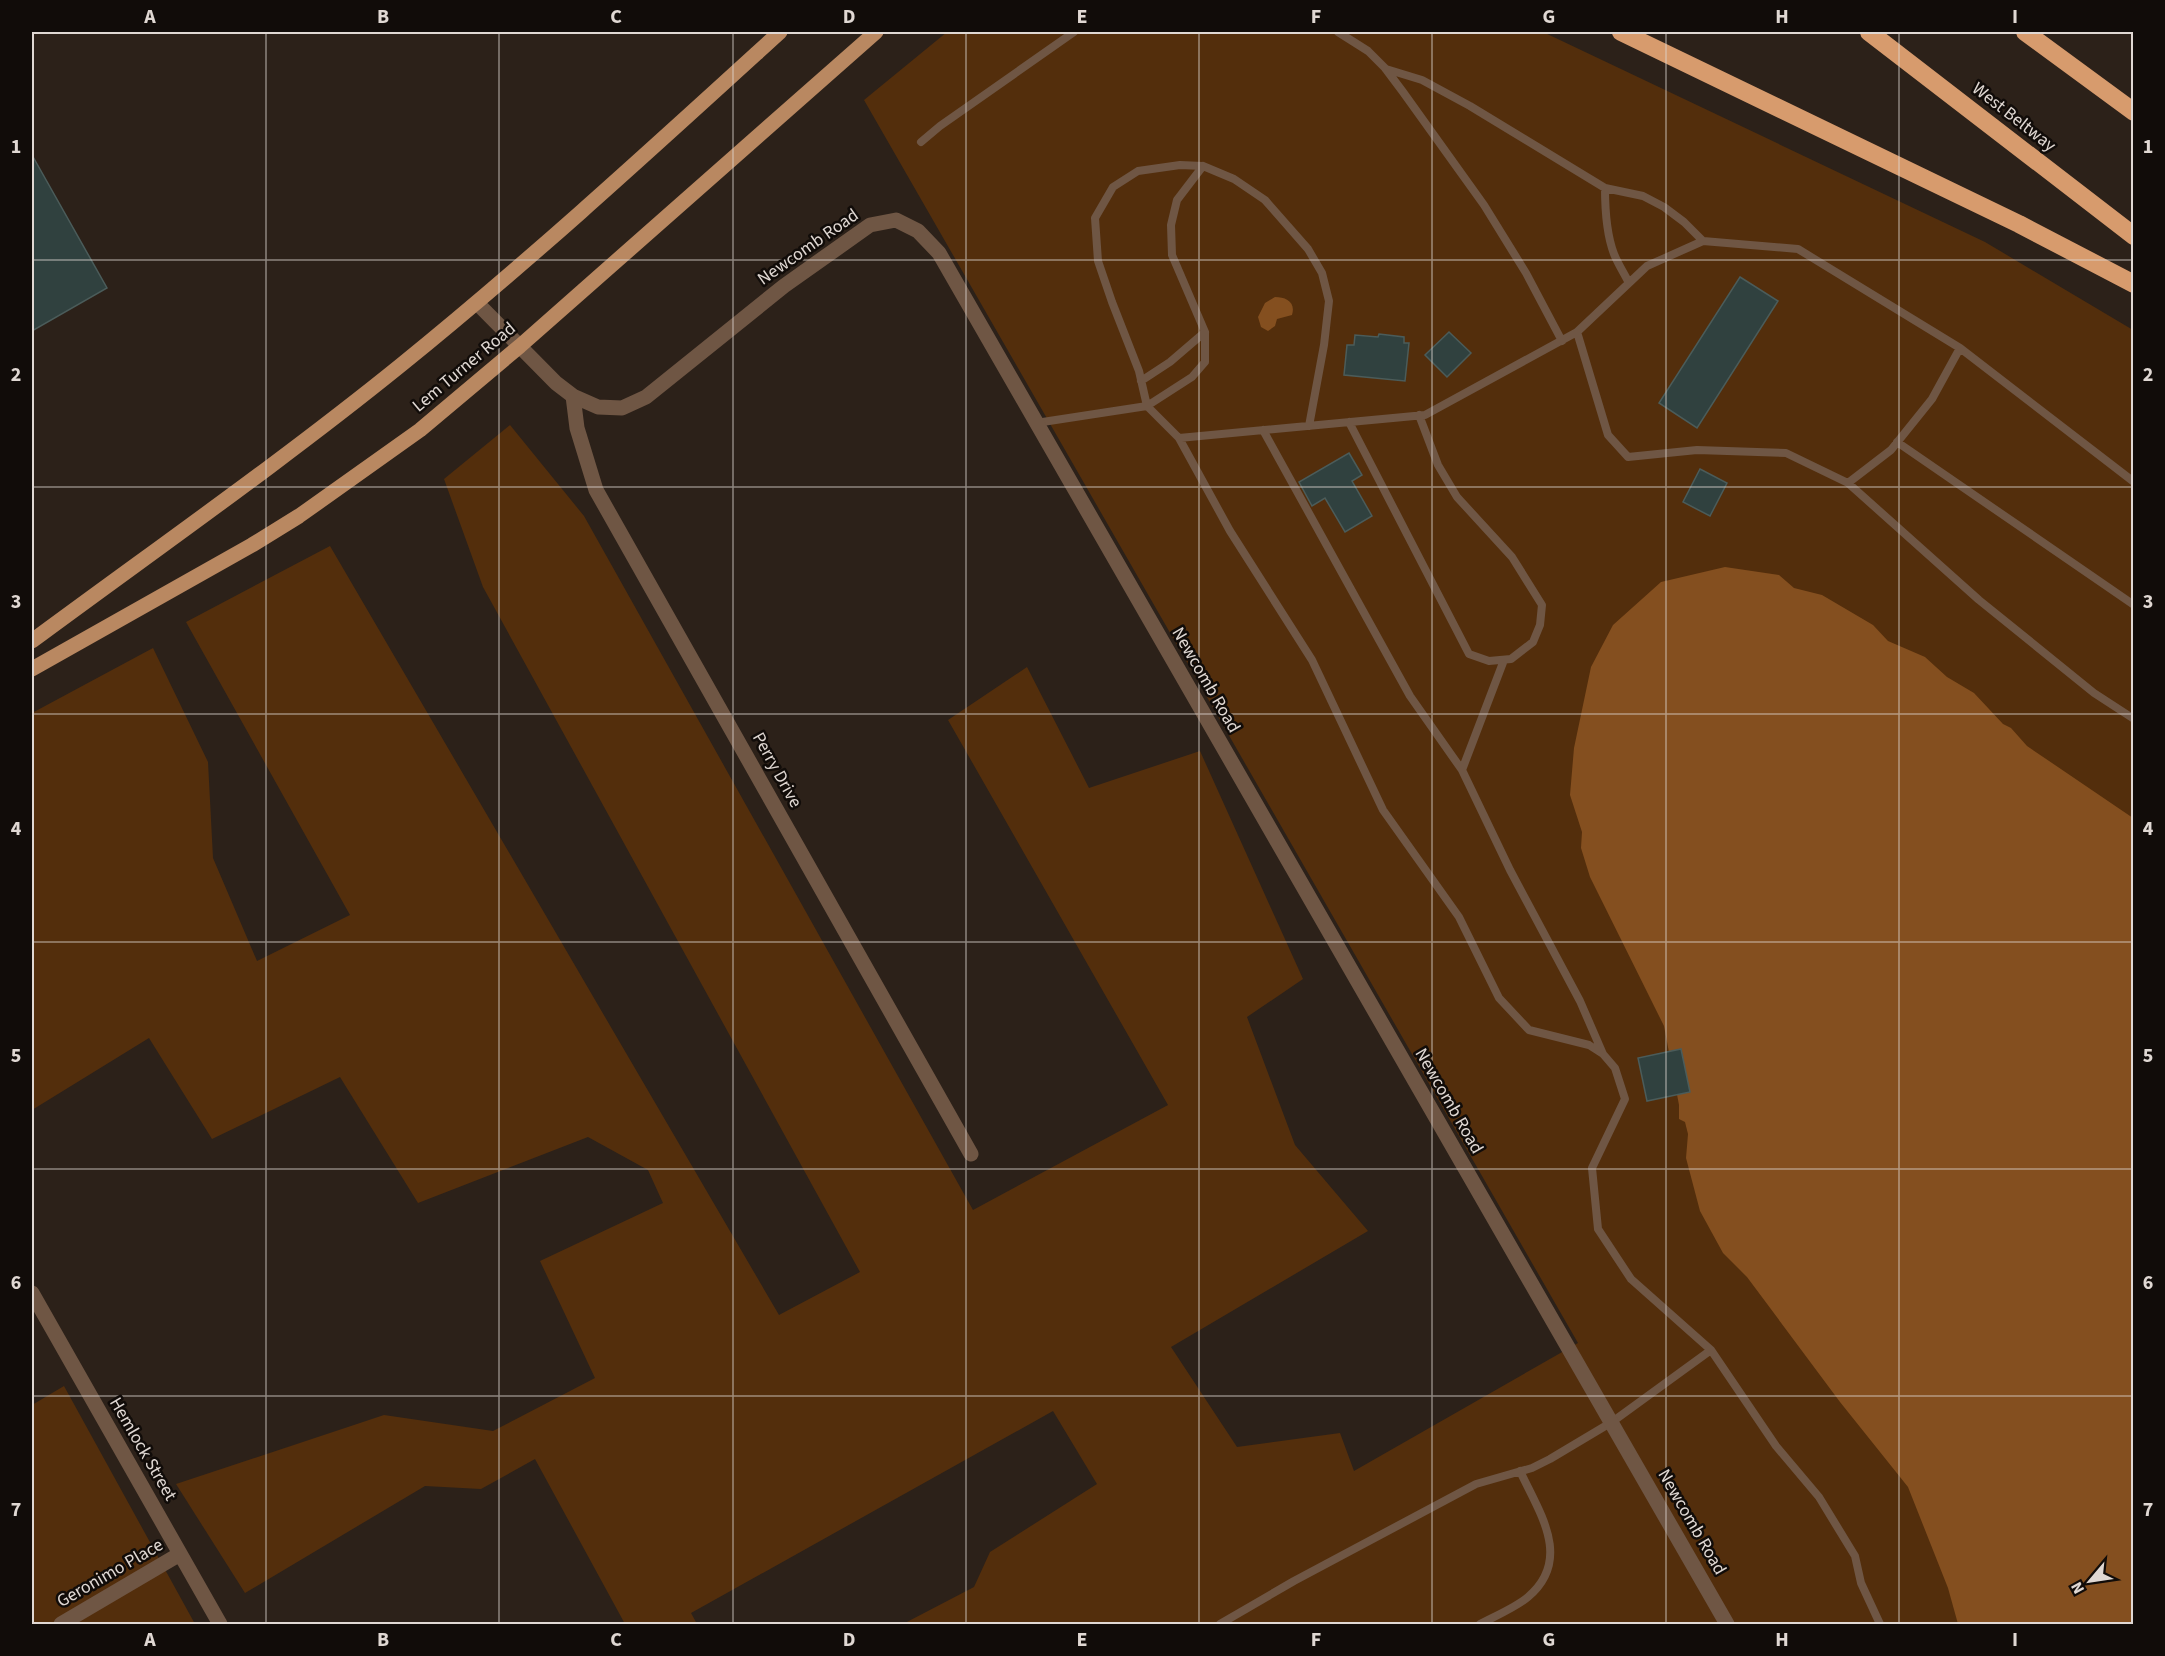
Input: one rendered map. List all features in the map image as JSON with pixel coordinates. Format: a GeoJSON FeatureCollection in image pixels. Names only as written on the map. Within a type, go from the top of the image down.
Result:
{"type":"FeatureCollection","features":[{"type":"Feature","properties":{"kind":"highway"},"geometry":{"type":"LineString","coordinates":[[1621,32],[2019,224],[2133,284]]}},
{"type":"Feature","properties":{"kind":"highway","name":"West Beltway"},"geometry":{"type":"LineString","coordinates":[[1869,32],[2133,236]]}},
{"type":"Feature","properties":{"kind":"highway"},"geometry":{"type":"LineString","coordinates":[[2025,32],[2133,112]]}},
{"type":"Feature","properties":{"kind":"main road"},"geometry":{"type":"LineString","coordinates":[[32,641],[256,478],[477,303],[780,32]]}},
{"type":"Feature","properties":{"kind":"main road","name":"Lem Turner Road"},"geometry":{"type":"LineString","coordinates":[[32,669],[252,545],[299,516],[420,430],[520,346],[876,32]]}},
{"type":"Feature","properties":{"kind":"street","name":"Newcomb Road"},"geometry":{"type":"LineString","coordinates":[[477,303],[556,383],[573,396],[598,407],[622,408],[645,397],[803,273],[870,225],[896,220],[918,231],[939,254],[1311,904],[1728,1624]]}},
{"type":"Feature","properties":{"kind":"street","name":"Perry Drive"},"geometry":{"type":"LineString","coordinates":[[573,396],[577,428],[596,490],[971,1154]]}},
{"type":"Feature","properties":{"kind":"street","name":"Hemlock Street"},"geometry":{"type":"LineString","coordinates":[[32,1293],[220,1624]]}},
{"type":"Feature","properties":{"kind":"street","name":"Geronimo Place"},"geometry":{"type":"LineString","coordinates":[[61,1624],[180,1554]]}},
{"type":"Feature","properties":{"kind":"lane"},"geometry":{"type":"LineString","coordinates":[[921,142],[940,126],[1074,32]]}},
{"type":"Feature","properties":{"kind":"lane"},"geometry":{"type":"LineString","coordinates":[[1338,32],[1368,51],[1386,69],[1484,205],[1526,273],[1562,341]]}},
{"type":"Feature","properties":{"kind":"lane"},"geometry":{"type":"LineString","coordinates":[[1386,69],[1405,73],[1432,85],[1605,188],[1643,196],[1664,207],[1684,222],[1703,241]]}},
{"type":"Feature","properties":{"kind":"lane"},"geometry":{"type":"LineString","coordinates":[[1309,426],[1324,345],[1329,301],[1322,273],[1308,249],[1265,200],[1234,179],[1203,166],[1180,165],[1138,171],[1113,187],[1095,218],[1098,261],[1142,381],[1147,406],[1179,438],[1230,531],[1312,660],[1383,810],[1459,917],[1499,998],[1528,1030],[1588,1045],[1603,1054],[1616,1068],[1625,1099],[1592,1168],[1598,1229],[1630,1279],[1711,1350],[1776,1446],[1819,1497],[1855,1556],[1861,1583],[1880,1624]]}},
{"type":"Feature","properties":{"kind":"lane"},"geometry":{"type":"LineString","coordinates":[[1036,423],[1147,406],[1192,377],[1205,362],[1205,332],[1172,255],[1171,225],[1177,200],[1203,166]]}},
{"type":"Feature","properties":{"kind":"lane"},"geometry":{"type":"LineString","coordinates":[[1605,188],[1605,212],[1614,254],[1629,283]]}},
{"type":"Feature","properties":{"kind":"lane"},"geometry":{"type":"LineString","coordinates":[[1179,438],[1425,415],[1577,332],[1647,266],[1703,241],[1798,249],[1960,348],[2133,482]]}},
{"type":"Feature","properties":{"kind":"lane"},"geometry":{"type":"LineString","coordinates":[[1142,381],[1170,362],[1205,332]]}},
{"type":"Feature","properties":{"kind":"lane"},"geometry":{"type":"LineString","coordinates":[[1577,332],[1608,435],[1629,457],[1697,450],[1786,453],[1848,483],[1979,600],[2094,693],[2133,719]]}},
{"type":"Feature","properties":{"kind":"lane"},"geometry":{"type":"LineString","coordinates":[[1848,483],[1891,450],[1932,399],[1960,348]]}},
{"type":"Feature","properties":{"kind":"lane"},"geometry":{"type":"LineString","coordinates":[[1349,422],[1469,654],[1489,661],[1511,660],[1533,642],[1540,625],[1542,605],[1512,557],[1457,497],[1438,465],[1419,416]]}},
{"type":"Feature","properties":{"kind":"lane"},"geometry":{"type":"LineString","coordinates":[[1263,430],[1410,696],[1462,770],[1510,870],[1580,1001],[1603,1054]]}},
{"type":"Feature","properties":{"kind":"lane"},"geometry":{"type":"LineString","coordinates":[[1897,442],[2133,605]]}},
{"type":"Feature","properties":{"kind":"lane"},"geometry":{"type":"LineString","coordinates":[[1462,770],[1504,660]]}},
{"type":"Feature","properties":{"kind":"lane"},"geometry":{"type":"LineString","coordinates":[[1220,1624],[1294,1581],[1476,1484],[1532,1468],[1550,1459],[1612,1422],[1711,1350]]}},
{"type":"Feature","properties":{"kind":"lane"},"geometry":{"type":"LineString","coordinates":[[1480,1624],[1528,1597],[1541,1583],[1551,1562],[1550,1534],[1520,1471]]}},
{"type":"Feature","properties":{"kind":"shaded area"},"geometry":{"type":"Polygon","coordinates":[[[947,32],[1543,32],[1985,242],[2133,330],[2133,1624],[903,1624],[974,1587],[990,1552],[1097,1484],[1053,1411],[691,1613],[697,1624],[625,1624],[535,1459],[481,1489],[425,1486],[245,1593],[176,1484],[384,1415],[493,1431],[595,1378],[540,1261],[663,1203],[648,1170],[588,1137],[418,1203],[340,1077],[212,1139],[149,1038],[32,1110],[32,713],[153,648],[208,762],[213,858],[257,961],[350,915],[186,622],[330,546],[779,1315],[860,1272],[483,587],[444,479],[510,425],[584,516],[973,1210],[1168,1105],[948,720],[1027,667],[1089,788],[1200,751],[1303,979],[1247,1017],[1295,1145],[1368,1231],[1171,1347],[1237,1447],[1340,1433],[1354,1471],[1578,1343],[864,100],[947,32]]]}},
{"type":"Feature","properties":{"kind":"shaded area"},"geometry":{"type":"Polygon","coordinates":[[[1275,297],[1289,301],[1293,307],[1292,315],[1277,319],[1275,326],[1268,331],[1261,327],[1258,317],[1265,303],[1275,297]]]}},
{"type":"Feature","properties":{"kind":"shaded area"},"geometry":{"type":"Polygon","coordinates":[[[1725,567],[1779,575],[1794,588],[1822,595],[1873,625],[1888,641],[1925,657],[1947,677],[1974,693],[2027,746],[2133,818],[2133,1624],[1958,1624],[1948,1588],[1908,1487],[1840,1402],[1747,1277],[1723,1253],[1700,1211],[1686,1158],[1688,1134],[1685,1122],[1679,1119],[1679,1105],[1664,1026],[1590,877],[1581,848],[1582,832],[1570,795],[1574,748],[1591,667],[1613,625],[1661,582],[1725,567]]]}},
{"type":"Feature","properties":{"kind":"shaded area"},"geometry":{"type":"Polygon","coordinates":[[[64,1386],[195,1624],[32,1624],[32,1405],[64,1386]]]}},
{"type":"Feature","properties":{"kind":"building"},"geometry":{"type":"Polygon","coordinates":[[[32,155],[107,288],[32,331],[32,155]]]}},
{"type":"Feature","properties":{"kind":"building"},"geometry":{"type":"Polygon","coordinates":[[[1740,277],[1778,301],[1697,428],[1659,403],[1740,277]]]}},
{"type":"Feature","properties":{"kind":"building"},"geometry":{"type":"Polygon","coordinates":[[[1449,332],[1471,353],[1447,377],[1425,355],[1449,332]]]}},
{"type":"Feature","properties":{"kind":"building"},"geometry":{"type":"Polygon","coordinates":[[[1379,334],[1404,337],[1404,343],[1409,343],[1405,381],[1344,375],[1347,345],[1354,345],[1355,335],[1378,337],[1379,334]]]}},
{"type":"Feature","properties":{"kind":"building"},"geometry":{"type":"Polygon","coordinates":[[[1349,453],[1362,475],[1352,481],[1372,516],[1345,532],[1325,498],[1312,506],[1299,482],[1349,453]]]}},
{"type":"Feature","properties":{"kind":"building"},"geometry":{"type":"Polygon","coordinates":[[[1700,469],[1727,483],[1710,516],[1683,502],[1700,469]]]}},
{"type":"Feature","properties":{"kind":"building"},"geometry":{"type":"Polygon","coordinates":[[[1681,1049],[1690,1092],[1647,1101],[1638,1058],[1681,1049]]]}}]}
